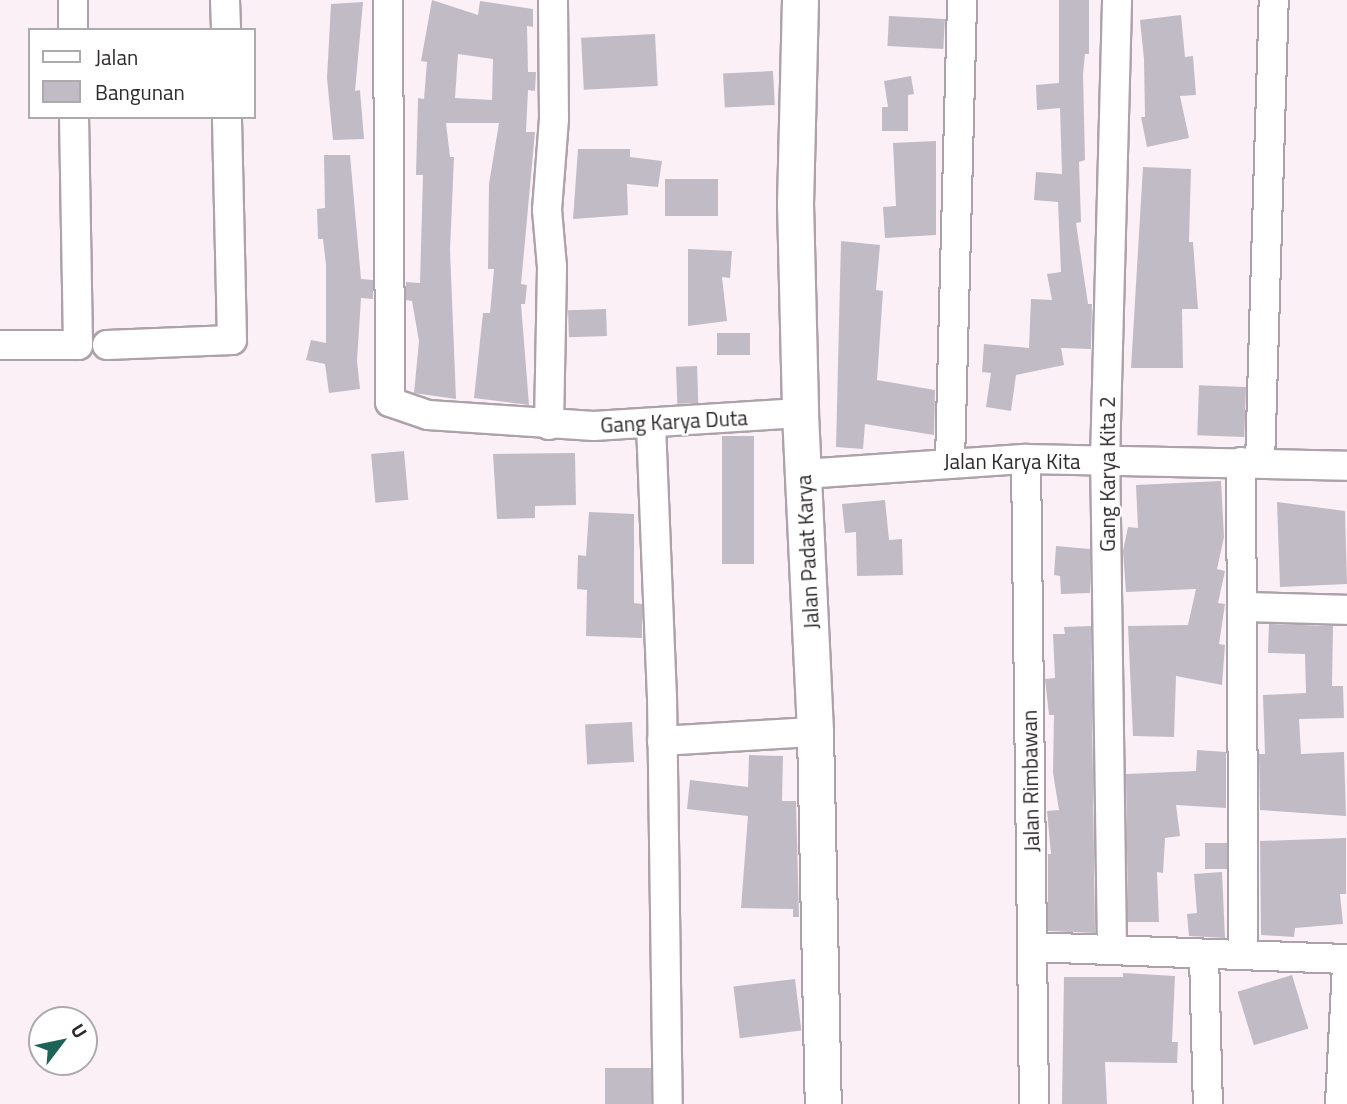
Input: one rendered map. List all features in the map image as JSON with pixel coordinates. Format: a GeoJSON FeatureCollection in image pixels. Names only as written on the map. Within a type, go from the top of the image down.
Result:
{"type":"FeatureCollection","features":[{"type":"Feature","properties":{"kind":"street"},"geometry":{"type":"LineString","coordinates":[[73,0],[73,28]]}},
{"type":"Feature","properties":{"kind":"street"},"geometry":{"type":"LineString","coordinates":[[225,0],[226,28]]}},
{"type":"Feature","properties":{"kind":"street","name":"Gang Karya Duta"},"geometry":{"type":"LineString","coordinates":[[388,0],[390,402],[428,415],[549,425],[650,425],[800,413]]}},
{"type":"Feature","properties":{"kind":"street"},"geometry":{"type":"LineString","coordinates":[[549,425],[552,267],[547,210],[554,118],[553,0]]}},
{"type":"Feature","properties":{"kind":"street","name":"Jalan Padat Karya"},"geometry":{"type":"LineString","coordinates":[[800,0],[796,203],[800,413],[815,732],[823,1104]]}},
{"type":"Feature","properties":{"kind":"street"},"geometry":{"type":"LineString","coordinates":[[950,461],[962,0]]}},
{"type":"Feature","properties":{"kind":"street","name":"Gang Karya Kita 2"},"geometry":{"type":"LineString","coordinates":[[1112,949],[1105,461],[1117,0]]}},
{"type":"Feature","properties":{"kind":"street"},"geometry":{"type":"LineString","coordinates":[[1244,955],[1242,607],[1274,0]]}},
{"type":"Feature","properties":{"kind":"street"},"geometry":{"type":"LineString","coordinates":[[0,345],[78,345],[74,119]]}},
{"type":"Feature","properties":{"kind":"street"},"geometry":{"type":"LineString","coordinates":[[107,345],[232,340],[227,119]]}},
{"type":"Feature","properties":{"kind":"street"},"geometry":{"type":"LineString","coordinates":[[650,425],[662,741],[668,1104]]}},
{"type":"Feature","properties":{"kind":"street","name":"Jalan Karya Kita"},"geometry":{"type":"LineString","coordinates":[[804,474],[950,461],[1026,459],[1347,466]]}},
{"type":"Feature","properties":{"kind":"street","name":"Jalan Rimbawan"},"geometry":{"type":"LineString","coordinates":[[1026,459],[1034,1104]]}},
{"type":"Feature","properties":{"kind":"street"},"geometry":{"type":"LineString","coordinates":[[1242,607],[1347,610]]}},
{"type":"Feature","properties":{"kind":"street"},"geometry":{"type":"LineString","coordinates":[[662,741],[815,732]]}},
{"type":"Feature","properties":{"kind":"street"},"geometry":{"type":"LineString","coordinates":[[1032,947],[1347,959]]}},
{"type":"Feature","properties":{"kind":"street"},"geometry":{"type":"LineString","coordinates":[[1205,955],[1208,1104]]}},
{"type":"Feature","properties":{"kind":"street"},"geometry":{"type":"LineString","coordinates":[[1340,1104],[1347,967]]}},
{"type":"Feature","properties":{"kind":"building"},"geometry":{"type":"Polygon","coordinates":[[[432,0],[478,15],[480,1],[533,9],[533,27],[527,26],[528,72],[536,72],[535,91],[528,90],[526,132],[535,132],[521,284],[527,285],[525,304],[521,304],[529,405],[474,398],[483,313],[490,313],[494,269],[488,269],[489,184],[499,123],[446,123],[450,157],[454,157],[450,250],[456,399],[414,393],[419,341],[412,301],[406,300],[406,282],[420,283],[423,175],[416,175],[418,98],[424,99],[427,62],[421,61],[432,0]],[[458,54],[455,98],[492,100],[493,59],[458,54]]]}},
{"type":"Feature","properties":{"kind":"building"},"geometry":{"type":"Polygon","coordinates":[[[1059,0],[1089,0],[1089,54],[1085,54],[1083,74],[1085,160],[1079,162],[1081,222],[1076,223],[1088,304],[1092,304],[1091,349],[1061,348],[1064,365],[1016,375],[1011,411],[986,407],[991,373],[982,372],[984,344],[1029,348],[1031,299],[1052,300],[1047,274],[1061,272],[1058,202],[1034,200],[1036,172],[1062,174],[1060,108],[1037,110],[1036,85],[1059,83],[1059,0]]]}},
{"type":"Feature","properties":{"kind":"building"},"geometry":{"type":"Polygon","coordinates":[[[363,2],[355,91],[360,90],[364,139],[333,140],[327,78],[331,4],[363,2]]]}},
{"type":"Feature","properties":{"kind":"building"},"geometry":{"type":"Polygon","coordinates":[[[1181,15],[1185,57],[1193,56],[1196,95],[1180,96],[1189,138],[1147,147],[1141,117],[1145,117],[1140,20],[1181,15]]]}},
{"type":"Feature","properties":{"kind":"building"},"geometry":{"type":"Polygon","coordinates":[[[889,16],[945,19],[943,49],[887,46],[889,16]]]}},
{"type":"Feature","properties":{"kind":"building"},"geometry":{"type":"Polygon","coordinates":[[[655,34],[658,86],[584,90],[581,38],[655,34]]]}},
{"type":"Feature","properties":{"kind":"building"},"geometry":{"type":"Polygon","coordinates":[[[773,71],[775,105],[725,108],[723,74],[773,71]]]}},
{"type":"Feature","properties":{"kind":"building"},"geometry":{"type":"Polygon","coordinates":[[[911,76],[914,94],[908,95],[908,131],[882,131],[882,107],[888,107],[884,81],[911,76]]]}},
{"type":"Feature","properties":{"kind":"building"},"geometry":{"type":"Polygon","coordinates":[[[936,141],[936,235],[885,238],[883,207],[896,206],[893,143],[936,141]]]}},
{"type":"Feature","properties":{"kind":"building"},"geometry":{"type":"Polygon","coordinates":[[[578,149],[630,149],[630,157],[662,161],[658,187],[627,184],[628,215],[573,219],[578,149]]]}},
{"type":"Feature","properties":{"kind":"building"},"geometry":{"type":"Polygon","coordinates":[[[324,155],[350,155],[361,279],[373,280],[373,299],[361,298],[357,361],[360,389],[329,393],[325,364],[306,360],[311,340],[326,343],[326,265],[323,239],[318,239],[317,209],[325,208],[324,155]]]}},
{"type":"Feature","properties":{"kind":"building"},"geometry":{"type":"Polygon","coordinates":[[[1143,167],[1191,169],[1189,242],[1193,242],[1198,309],[1182,309],[1183,368],[1131,368],[1143,167]]]}},
{"type":"Feature","properties":{"kind":"building"},"geometry":{"type":"Polygon","coordinates":[[[665,179],[718,179],[718,216],[665,216],[665,179]]]}},
{"type":"Feature","properties":{"kind":"building"},"geometry":{"type":"Polygon","coordinates":[[[841,241],[880,245],[876,290],[883,291],[877,380],[935,390],[934,435],[865,424],[863,449],[836,447],[841,241]]]}},
{"type":"Feature","properties":{"kind":"building"},"geometry":{"type":"Polygon","coordinates":[[[688,249],[732,251],[730,278],[722,277],[727,321],[688,326],[688,249]]]}},
{"type":"Feature","properties":{"kind":"building"},"geometry":{"type":"Polygon","coordinates":[[[606,309],[607,336],[569,337],[568,310],[606,309]]]}},
{"type":"Feature","properties":{"kind":"building"},"geometry":{"type":"Polygon","coordinates":[[[717,333],[750,333],[750,355],[717,355],[717,333]]]}},
{"type":"Feature","properties":{"kind":"building"},"geometry":{"type":"Polygon","coordinates":[[[697,366],[698,403],[677,404],[676,367],[697,366]]]}},
{"type":"Feature","properties":{"kind":"building"},"geometry":{"type":"Polygon","coordinates":[[[1199,385],[1246,387],[1244,437],[1197,435],[1199,385]]]}},
{"type":"Feature","properties":{"kind":"building"},"geometry":{"type":"Polygon","coordinates":[[[722,436],[754,436],[754,564],[722,564],[722,436]]]}},
{"type":"Feature","properties":{"kind":"building"},"geometry":{"type":"Polygon","coordinates":[[[404,451],[408,500],[375,503],[371,454],[404,451]]]}},
{"type":"Feature","properties":{"kind":"building"},"geometry":{"type":"Polygon","coordinates":[[[575,453],[576,505],[535,506],[535,518],[497,519],[493,454],[575,453]]]}},
{"type":"Feature","properties":{"kind":"building"},"geometry":{"type":"Polygon","coordinates":[[[1221,481],[1224,537],[1217,569],[1225,571],[1218,603],[1225,604],[1219,644],[1225,645],[1222,685],[1176,676],[1174,737],[1133,736],[1128,626],[1188,625],[1196,589],[1126,592],[1123,551],[1128,527],[1138,528],[1136,485],[1221,481]]]}},
{"type":"Feature","properties":{"kind":"building"},"geometry":{"type":"Polygon","coordinates":[[[885,500],[889,540],[902,539],[903,575],[857,576],[856,532],[845,533],[842,504],[885,500]]]}},
{"type":"Feature","properties":{"kind":"building"},"geometry":{"type":"Polygon","coordinates":[[[1277,502],[1345,511],[1347,584],[1280,587],[1277,502]]]}},
{"type":"Feature","properties":{"kind":"building"},"geometry":{"type":"Polygon","coordinates":[[[589,512],[634,514],[634,603],[642,604],[642,638],[586,636],[587,590],[577,589],[578,555],[586,556],[589,512]]]}},
{"type":"Feature","properties":{"kind":"building"},"geometry":{"type":"Polygon","coordinates":[[[1056,546],[1090,549],[1090,593],[1061,594],[1060,576],[1054,575],[1056,546]]]}},
{"type":"Feature","properties":{"kind":"building"},"geometry":{"type":"Polygon","coordinates":[[[1269,624],[1333,626],[1332,686],[1343,686],[1344,718],[1299,719],[1301,754],[1344,752],[1346,816],[1260,810],[1259,754],[1265,754],[1263,695],[1306,693],[1305,654],[1268,653],[1269,624]]]}},
{"type":"Feature","properties":{"kind":"building"},"geometry":{"type":"Polygon","coordinates":[[[1091,626],[1095,933],[1048,931],[1048,854],[1051,854],[1047,811],[1059,810],[1053,773],[1054,715],[1049,715],[1045,679],[1055,678],[1053,634],[1065,634],[1064,627],[1091,626]]]}},
{"type":"Feature","properties":{"kind":"building"},"geometry":{"type":"Polygon","coordinates":[[[632,722],[634,762],[587,764],[585,724],[632,722]]]}},
{"type":"Feature","properties":{"kind":"building"},"geometry":{"type":"Polygon","coordinates":[[[1197,750],[1226,752],[1226,808],[1176,805],[1180,836],[1165,838],[1163,873],[1157,872],[1159,922],[1128,922],[1126,774],[1196,771],[1197,750]]]}},
{"type":"Feature","properties":{"kind":"building"},"geometry":{"type":"Polygon","coordinates":[[[749,755],[783,756],[782,801],[796,801],[799,917],[793,917],[793,909],[741,908],[748,816],[687,809],[690,780],[748,787],[749,755]]]}},
{"type":"Feature","properties":{"kind":"building"},"geometry":{"type":"Polygon","coordinates":[[[1346,838],[1346,894],[1340,894],[1343,924],[1295,928],[1294,937],[1261,935],[1260,841],[1346,838]]]}},
{"type":"Feature","properties":{"kind":"building"},"geometry":{"type":"Polygon","coordinates":[[[1205,843],[1227,843],[1227,869],[1205,869],[1205,843]]]}},
{"type":"Feature","properties":{"kind":"building"},"geometry":{"type":"Polygon","coordinates":[[[1222,872],[1225,938],[1189,936],[1187,914],[1197,913],[1194,874],[1222,872]]]}},
{"type":"Feature","properties":{"kind":"building"},"geometry":{"type":"Polygon","coordinates":[[[1123,973],[1175,976],[1172,1042],[1178,1042],[1177,1063],[1105,1062],[1107,1104],[1062,1104],[1064,977],[1123,977],[1123,973]]]}},
{"type":"Feature","properties":{"kind":"building"},"geometry":{"type":"Polygon","coordinates":[[[1292,975],[1308,1029],[1254,1045],[1237,992],[1292,975]]]}},
{"type":"Feature","properties":{"kind":"building"},"geometry":{"type":"Polygon","coordinates":[[[795,979],[801,1031],[740,1038],[733,987],[795,979]]]}},
{"type":"Feature","properties":{"kind":"building"},"geometry":{"type":"Polygon","coordinates":[[[605,1068],[651,1068],[651,1104],[605,1104],[605,1068]]]}}]}
